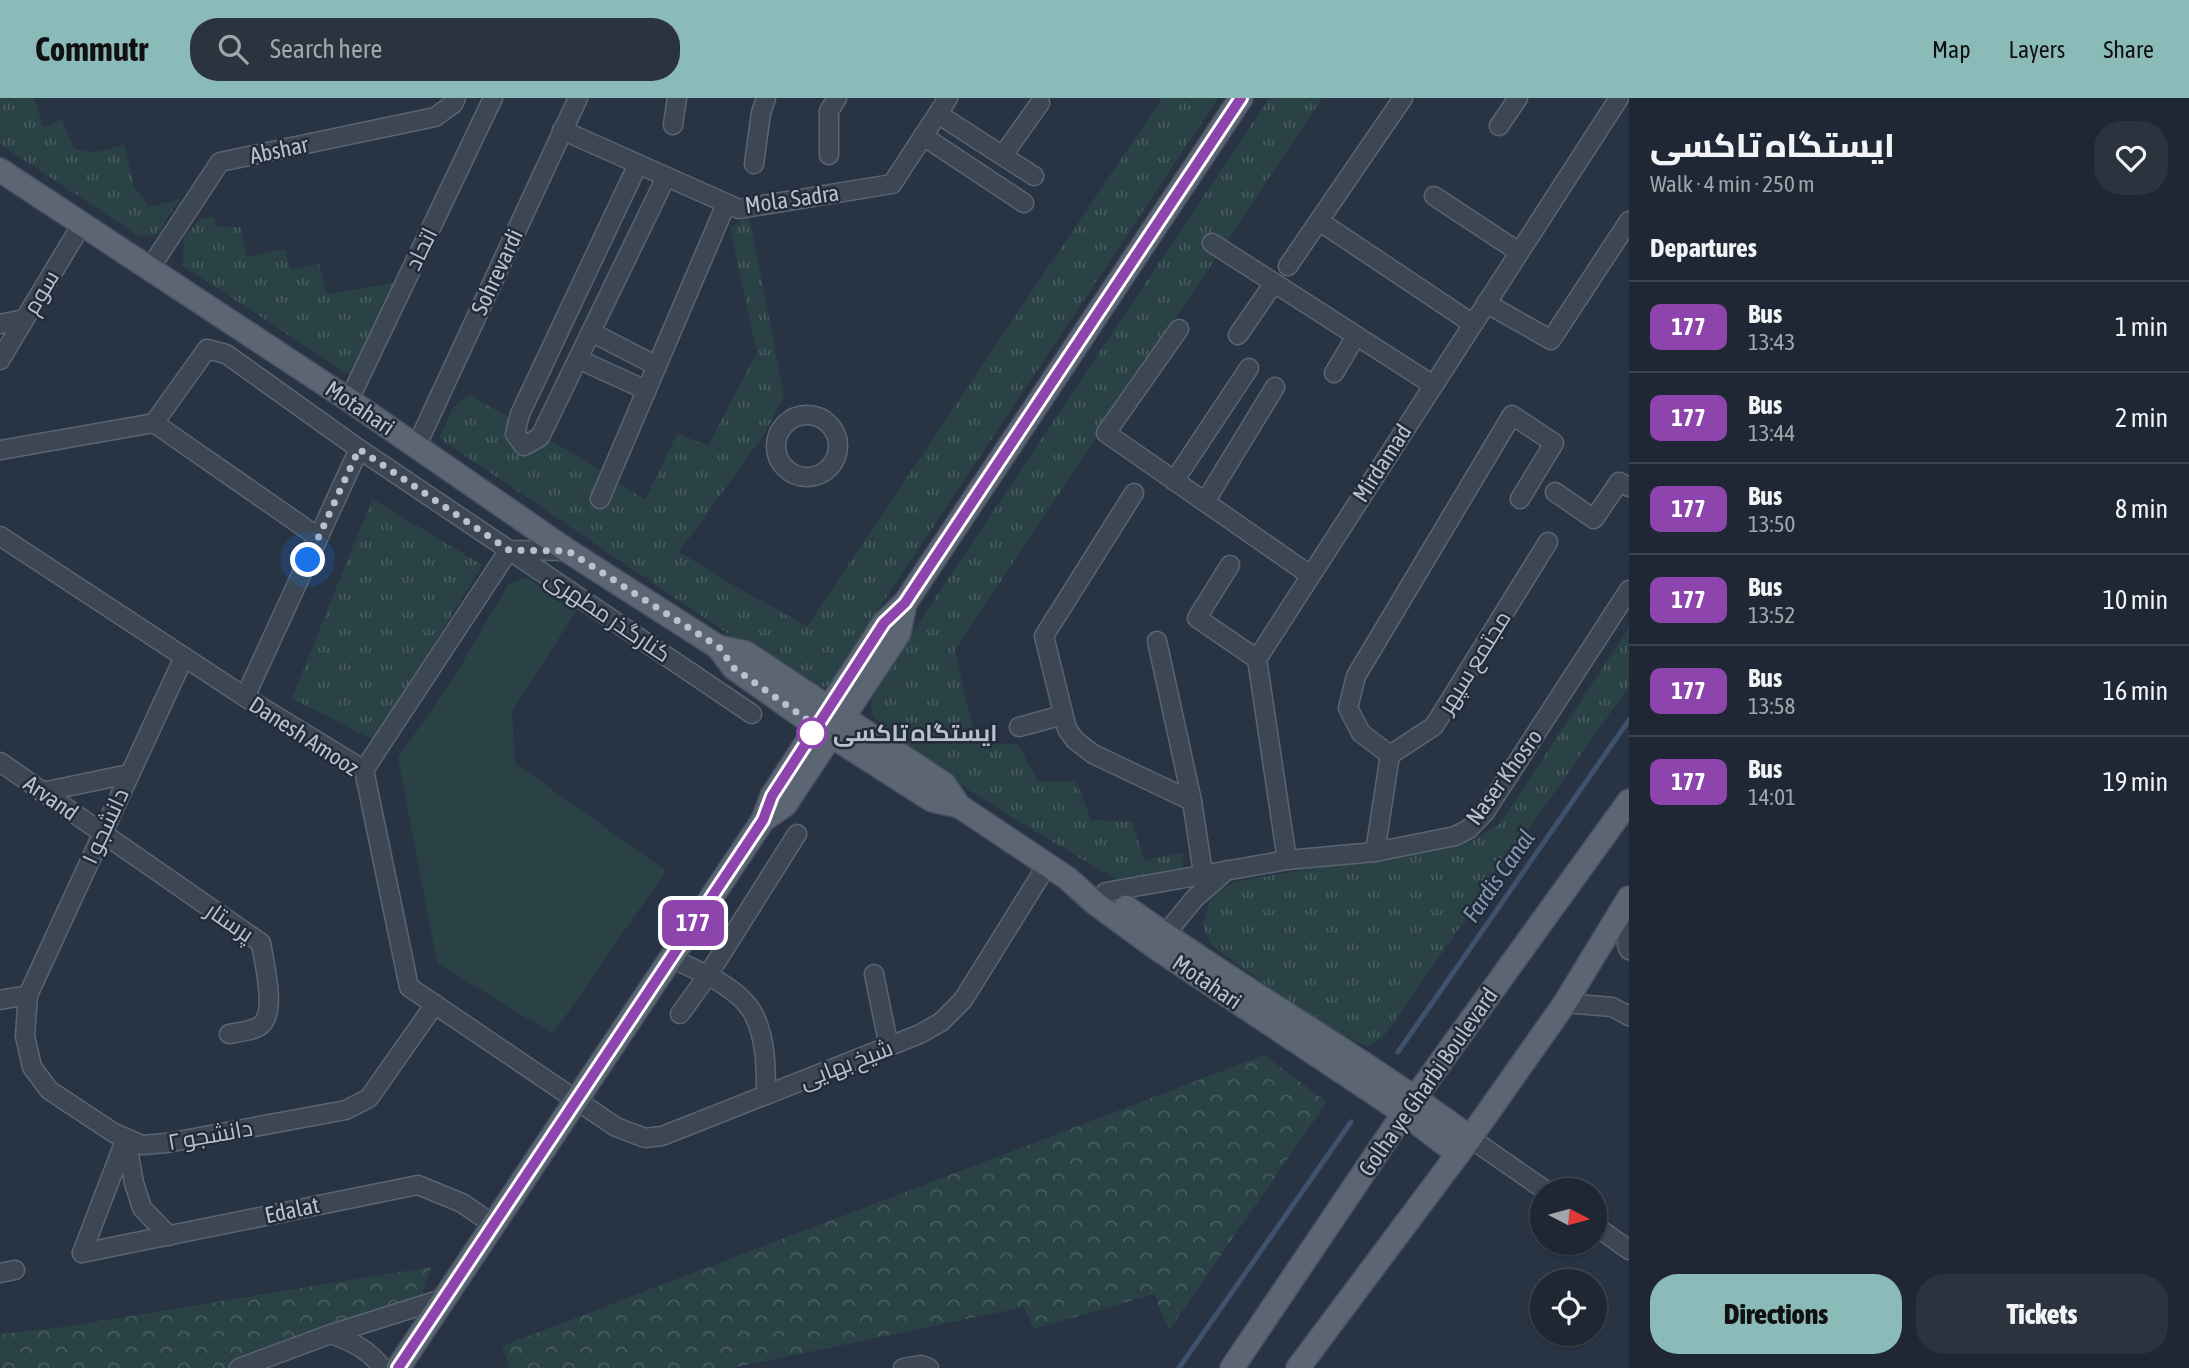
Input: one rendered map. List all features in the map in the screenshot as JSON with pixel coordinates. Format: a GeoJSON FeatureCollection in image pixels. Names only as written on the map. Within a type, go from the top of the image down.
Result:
{"type":"FeatureCollection","features":[{"type":"Feature","properties":{"kind":"main road"},"geometry":{"type":"LineString","coordinates":[[398,1368],[763,820],[772,796],[829,722],[884,623],[905,603],[1241,98]]}},
{"type":"Feature","properties":{"kind":"main road","name":"Motahari"},"geometry":{"type":"LineString","coordinates":[[0,170],[349,400],[568,551],[719,647],[734,668],[829,722],[932,800],[959,806],[1047,866],[1100,898],[1360,1083],[1410,1105],[1464,1146]]}},
{"type":"Feature","properties":{"kind":"main road","name":"Golha ye Gharbi Boulevard"},"geometry":{"type":"LineString","coordinates":[[1232,1368],[1410,1105],[1629,801]]}},
{"type":"Feature","properties":{"kind":"main road"},"geometry":{"type":"LineString","coordinates":[[1298,1368],[1464,1146],[1565,1003],[1629,898]]}},
{"type":"Feature","properties":{"kind":"main road"},"geometry":{"type":"LineString","coordinates":[[1160,941],[1410,1105]]}},
{"type":"Feature","properties":{"kind":"main road"},"geometry":{"type":"LineString","coordinates":[[1360,1083],[1377,1115],[1380,1133],[1378,1151]]}},
{"type":"Feature","properties":{"kind":"street","name":"Abshar"},"geometry":{"type":"LineString","coordinates":[[149,268],[220,162],[435,117],[453,104],[456,98]]}},
{"type":"Feature","properties":{"kind":"street","name":"اتحاد"},"geometry":{"type":"LineString","coordinates":[[349,400],[493,98]]}},
{"type":"Feature","properties":{"kind":"street","name":"Sohrevardi"},"geometry":{"type":"LineString","coordinates":[[416,447],[578,98]]}},
{"type":"Feature","properties":{"kind":"street"},"geometry":{"type":"LineString","coordinates":[[673,125],[677,98]]}},
{"type":"Feature","properties":{"kind":"street"},"geometry":{"type":"LineString","coordinates":[[754,164],[761,113],[766,98]]}},
{"type":"Feature","properties":{"kind":"street"},"geometry":{"type":"LineString","coordinates":[[830,155],[829,111],[837,98]]}},
{"type":"Feature","properties":{"kind":"street","name":"Mola Sadra"},"geometry":{"type":"LineString","coordinates":[[562,131],[739,209],[892,184],[948,98]]}},
{"type":"Feature","properties":{"kind":"street"},"geometry":{"type":"LineString","coordinates":[[1288,266],[1403,98]]}},
{"type":"Feature","properties":{"kind":"street"},"geometry":{"type":"LineString","coordinates":[[1499,126],[1518,98]]}},
{"type":"Feature","properties":{"kind":"street","name":"Mirdamad"},"geometry":{"type":"LineString","coordinates":[[1257,659],[1619,98]]}},
{"type":"Feature","properties":{"kind":"street"},"geometry":{"type":"LineString","coordinates":[[1003,155],[1040,103]]}},
{"type":"Feature","properties":{"kind":"street"},"geometry":{"type":"LineString","coordinates":[[938,114],[1034,176]]}},
{"type":"Feature","properties":{"kind":"street"},"geometry":{"type":"LineString","coordinates":[[923,136],[1024,203]]}},
{"type":"Feature","properties":{"kind":"street"},"geometry":{"type":"LineString","coordinates":[[638,164],[520,414],[515,434],[524,446],[541,437],[666,177]]}},
{"type":"Feature","properties":{"kind":"street"},"geometry":{"type":"LineString","coordinates":[[1434,196],[1519,252]]}},
{"type":"Feature","properties":{"kind":"street"},"geometry":{"type":"LineString","coordinates":[[600,499],[726,204]]}},
{"type":"Feature","properties":{"kind":"street"},"geometry":{"type":"LineString","coordinates":[[1319,221],[1472,324]]}},
{"type":"Feature","properties":{"kind":"street"},"geometry":{"type":"LineString","coordinates":[[1486,303],[1550,340],[1629,221]]}},
{"type":"Feature","properties":{"kind":"street","name":"سوم"},"geometry":{"type":"LineString","coordinates":[[0,360],[82,224]]}},
{"type":"Feature","properties":{"kind":"street"},"geometry":{"type":"LineString","coordinates":[[1212,243],[1433,385]]}},
{"type":"Feature","properties":{"kind":"street"},"geometry":{"type":"LineString","coordinates":[[1238,335],[1274,283]]}},
{"type":"Feature","properties":{"kind":"street"},"geometry":{"type":"LineString","coordinates":[[0,324],[24,318]]}},
{"type":"Feature","properties":{"kind":"street"},"geometry":{"type":"LineString","coordinates":[[1179,328],[1106,433],[1310,575]]}},
{"type":"Feature","properties":{"kind":"street"},"geometry":{"type":"LineString","coordinates":[[591,332],[657,366]]}},
{"type":"Feature","properties":{"kind":"street"},"geometry":{"type":"LineString","coordinates":[[1334,373],[1356,336]]}},
{"type":"Feature","properties":{"kind":"street","name":"کنارگذر مطهری"},"geometry":{"type":"LineString","coordinates":[[154,422],[207,349],[226,355],[359,449],[752,713]]}},
{"type":"Feature","properties":{"kind":"street"},"geometry":{"type":"LineString","coordinates":[[578,359],[646,390]]}},
{"type":"Feature","properties":{"kind":"street"},"geometry":{"type":"LineString","coordinates":[[1174,481],[1249,368]]}},
{"type":"Feature","properties":{"kind":"street"},"geometry":{"type":"LineString","coordinates":[[1205,502],[1275,387]]}},
{"type":"Feature","properties":{"kind":"street"},"geometry":{"type":"LineString","coordinates":[[1375,852],[1391,755],[1361,733],[1348,708],[1356,676],[1512,415],[1555,443],[1520,499]]}},
{"type":"Feature","properties":{"kind":"street"},"geometry":{"type":"LineString","coordinates":[[1,450],[154,422],[318,537]]}},
{"type":"Feature","properties":{"kind":"street"},"geometry":{"type":"LineString","coordinates":[[246,697],[359,449]]}},
{"type":"Feature","properties":{"kind":"street"},"geometry":{"type":"LineString","coordinates":[[1555,492],[1594,519],[1619,482],[1629,487]]}},
{"type":"Feature","properties":{"kind":"street"},"geometry":{"type":"LineString","coordinates":[[1134,493],[1044,636],[1067,729],[1093,754],[1192,801]]}},
{"type":"Feature","properties":{"kind":"street","name":"Danesh Amooz"},"geometry":{"type":"LineString","coordinates":[[0,536],[246,697],[364,770],[409,987],[576,1100]]}},
{"type":"Feature","properties":{"kind":"street","name":"مجتمع سپهر"},"geometry":{"type":"LineString","coordinates":[[1391,755],[1434,726],[1548,542]]}},
{"type":"Feature","properties":{"kind":"street"},"geometry":{"type":"LineString","coordinates":[[364,770],[509,550],[568,551]]}},
{"type":"Feature","properties":{"kind":"street"},"geometry":{"type":"LineString","coordinates":[[1230,565],[1197,618],[1257,659],[1287,859]]}},
{"type":"Feature","properties":{"kind":"street","name":"Naser Khosro"},"geometry":{"type":"LineString","coordinates":[[1100,898],[1203,873],[1287,859],[1375,852],[1455,836],[1469,829],[1485,812],[1629,590]]}},
{"type":"Feature","properties":{"kind":"street"},"geometry":{"type":"LineString","coordinates":[[1157,641],[1192,801],[1203,873]]}},
{"type":"Feature","properties":{"kind":"street","name":"دانشجو ۱"},"geometry":{"type":"LineString","coordinates":[[28,995],[184,657]]}},
{"type":"Feature","properties":{"kind":"street"},"geometry":{"type":"LineString","coordinates":[[1019,727],[1063,715]]}},
{"type":"Feature","properties":{"kind":"street","name":"Arvand"},"geometry":{"type":"LineString","coordinates":[[0,762],[101,834]]}},
{"type":"Feature","properties":{"kind":"street"},"geometry":{"type":"LineString","coordinates":[[42,792],[129,774]]}},
{"type":"Feature","properties":{"kind":"street","name":"پرستار"},"geometry":{"type":"LineString","coordinates":[[101,834],[261,943],[269,1005],[268,1017],[260,1026],[229,1034]]}},
{"type":"Feature","properties":{"kind":"street"},"geometry":{"type":"LineString","coordinates":[[680,1014],[708,975],[797,834]]}},
{"type":"Feature","properties":{"kind":"street","name":"شیخ بهایی"},"geometry":{"type":"LineString","coordinates":[[576,1100],[616,1127],[645,1138],[662,1136],[920,1034],[941,1022],[963,1000],[1047,866]]}},
{"type":"Feature","properties":{"kind":"street"},"geometry":{"type":"LineString","coordinates":[[1160,941],[1201,892],[1227,870]]}},
{"type":"Feature","properties":{"kind":"street"},"geometry":{"type":"LineString","coordinates":[[1629,908],[1629,950]]}},
{"type":"Feature","properties":{"kind":"street"},"geometry":{"type":"LineString","coordinates":[[670,958],[708,975],[737,995],[754,1014],[766,1058],[766,1095]]}},
{"type":"Feature","properties":{"kind":"street"},"geometry":{"type":"LineString","coordinates":[[874,974],[889,1047]]}},
{"type":"Feature","properties":{"kind":"street"},"geometry":{"type":"LineString","coordinates":[[0,1000],[28,995]]}},
{"type":"Feature","properties":{"kind":"street","name":"دانشجو ۲"},"geometry":{"type":"LineString","coordinates":[[28,995],[25,1035],[32,1067],[49,1090],[114,1133],[142,1145],[167,1143],[346,1110],[369,1098],[435,1004]]}},
{"type":"Feature","properties":{"kind":"street"},"geometry":{"type":"LineString","coordinates":[[1565,1003],[1612,1007],[1629,1016]]}},
{"type":"Feature","properties":{"kind":"street"},"geometry":{"type":"LineString","coordinates":[[126,1138],[142,1209],[169,1236]]}},
{"type":"Feature","properties":{"kind":"street","name":"Edalat"},"geometry":{"type":"LineString","coordinates":[[126,1138],[82,1253],[418,1185],[462,1203],[494,1225]]}},
{"type":"Feature","properties":{"kind":"street"},"geometry":{"type":"LineString","coordinates":[[1464,1146],[1530,1182]]}},
{"type":"Feature","properties":{"kind":"street"},"geometry":{"type":"LineString","coordinates":[[1607,1234],[1629,1250]]}},
{"type":"Feature","properties":{"kind":"street"},"geometry":{"type":"LineString","coordinates":[[239,1368],[331,1334],[444,1298]]}},
{"type":"Feature","properties":{"kind":"street"},"geometry":{"type":"LineString","coordinates":[[331,1334],[356,1344],[379,1362],[382,1368]]}},
{"type":"Feature","properties":{"kind":"street"},"geometry":{"type":"LineString","coordinates":[[903,1368],[921,1365],[929,1368]]}},
{"type":"Feature","properties":{"kind":"green space"},"geometry":{"type":"Polygon","coordinates":[[[0,98],[34,98],[43,127],[62,119],[74,149],[93,153],[124,145],[134,186],[149,207],[180,199],[156,235],[140,237],[0,144],[0,98]]]}},
{"type":"Feature","properties":{"kind":"green space"},"geometry":{"type":"Polygon","coordinates":[[[1162,98],[1218,98],[827,687],[807,687],[439,438],[453,408],[469,395],[575,455],[645,500],[677,434],[708,445],[757,353],[730,228],[749,215],[784,396],[763,436],[679,552],[807,626],[1162,98]]]}},
{"type":"Feature","properties":{"kind":"green space"},"geometry":{"type":"Polygon","coordinates":[[[1269,98],[1322,98],[955,650],[976,744],[1018,744],[1038,782],[1076,781],[1091,820],[1132,822],[1144,860],[1184,853],[1182,869],[1118,880],[1025,825],[909,749],[884,728],[872,712],[873,691],[1269,98]]]}},
{"type":"Feature","properties":{"kind":"green space"},"geometry":{"type":"Polygon","coordinates":[[[214,217],[217,227],[240,227],[247,257],[285,249],[290,269],[319,264],[327,294],[403,282],[351,376],[183,266],[184,237],[200,219],[214,217]]]}},
{"type":"Feature","properties":{"kind":"green space"},"geometry":{"type":"Polygon","coordinates":[[[372,499],[482,565],[375,741],[292,698],[372,499]]]}},
{"type":"Feature","properties":{"kind":"green space"},"geometry":{"type":"Polygon","coordinates":[[[526,577],[576,611],[512,712],[515,763],[666,871],[553,1034],[437,963],[398,758],[457,672],[508,585],[526,577]]]}},
{"type":"Feature","properties":{"kind":"green space"},"geometry":{"type":"Polygon","coordinates":[[[1629,628],[1629,686],[1383,1037],[1367,1047],[1318,1022],[1211,945],[1203,926],[1211,896],[1234,882],[1472,841],[1499,825],[1629,628]]]}},
{"type":"Feature","properties":{"kind":"green space"},"geometry":{"type":"Polygon","coordinates":[[[1264,1055],[1327,1102],[1169,1330],[1154,1294],[1034,1329],[1024,1307],[732,1368],[510,1368],[502,1346],[1264,1055]]]}},
{"type":"Feature","properties":{"kind":"green space"},"geometry":{"type":"Polygon","coordinates":[[[431,1267],[420,1302],[236,1368],[0,1368],[0,1334],[63,1327],[431,1267]]]}},
{"type":"Feature","properties":{"kind":"waterway","name":"Fardis Canal"},"geometry":{"type":"LineString","coordinates":[[1398,1052],[1629,720]]}},
{"type":"Feature","properties":{"kind":"waterway","name":"Fardis Canal"},"geometry":{"type":"LineString","coordinates":[[1179,1368],[1351,1122]]}},
{"type":"Feature","properties":{"kind":"bus line","name":"177"},"geometry":{"type":"LineString","coordinates":[[398,1368],[763,820],[772,796],[884,623],[905,603],[1241,98]]}},
{"type":"Feature","properties":{"kind":"place","name":"ایستگاه تاکسی"},"geometry":{"type":"Point","coordinates":[812,733]}},
{"type":"Feature","properties":{"kind":"route"},"geometry":{"type":"LineString","coordinates":[[308,560],[359,449],[509,550],[568,551],[719,647],[734,668],[816,726],[812,733]]}}]}
